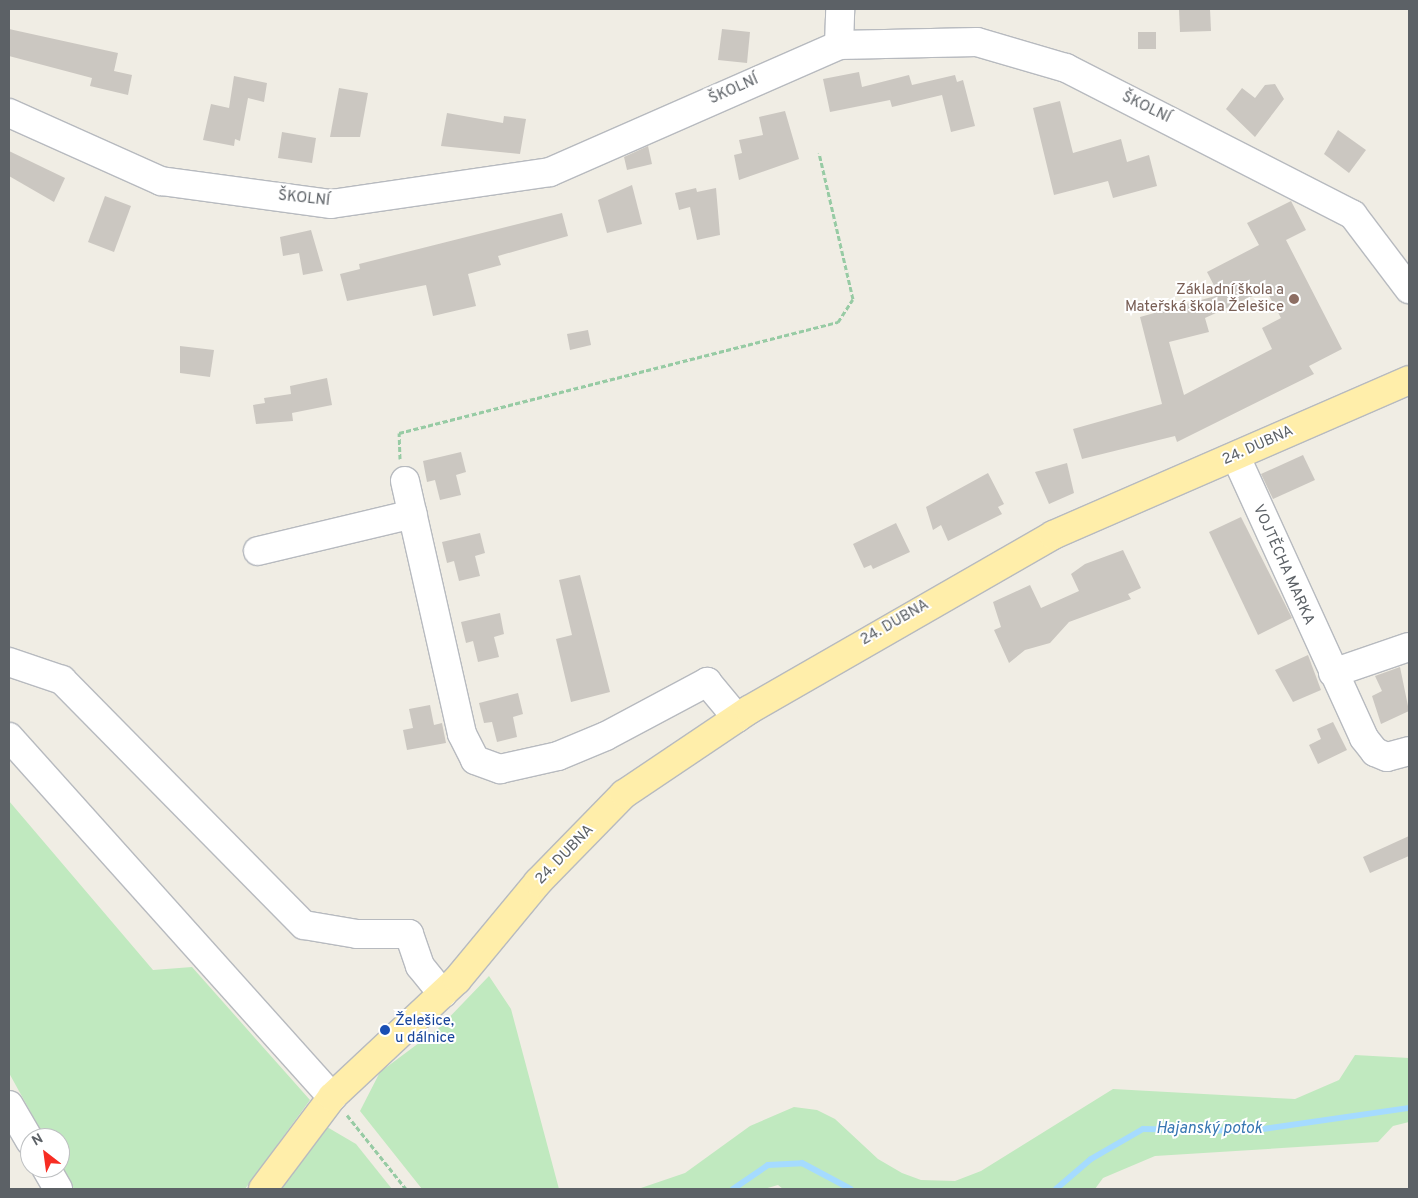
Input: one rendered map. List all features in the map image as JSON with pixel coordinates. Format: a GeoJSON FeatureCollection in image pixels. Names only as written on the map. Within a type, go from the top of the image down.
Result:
{"type":"FeatureCollection","features":[{"type":"Feature","properties":{"kind":"main road","name":"24. DUBNA"},"geometry":{"type":"LineString","coordinates":[[263,1189],[332,1097],[450,987],[538,882],[624,794],[737,718],[899,620],[1053,535],[1236,457],[1409,380]]}},
{"type":"Feature","properties":{"kind":"street"},"geometry":{"type":"LineString","coordinates":[[839,44],[840,9]]}},
{"type":"Feature","properties":{"kind":"street","name":"ŠKOLNÍ"},"geometry":{"type":"LineString","coordinates":[[9,113],[161,181],[331,204],[550,172],[839,44],[977,42],[1066,68],[1353,215],[1409,289]]}},
{"type":"Feature","properties":{"kind":"street","name":"VOJTĚCHA MARKA"},"geometry":{"type":"LineString","coordinates":[[1236,457],[1333,673],[1375,752],[1387,757],[1409,752]]}},
{"type":"Feature","properties":{"kind":"street"},"geometry":{"type":"LineString","coordinates":[[405,481],[414,514],[462,734],[474,760],[500,769],[558,756],[606,736],[707,682],[737,718]]}},
{"type":"Feature","properties":{"kind":"street"},"geometry":{"type":"LineString","coordinates":[[258,551],[414,514]]}},
{"type":"Feature","properties":{"kind":"street"},"geometry":{"type":"LineString","coordinates":[[1333,673],[1409,647]]}},
{"type":"Feature","properties":{"kind":"street"},"geometry":{"type":"LineString","coordinates":[[9,662],[62,680],[304,925],[357,934],[409,934],[420,966],[450,987]]}},
{"type":"Feature","properties":{"kind":"street"},"geometry":{"type":"LineString","coordinates":[[9,737],[332,1097]]}},
{"type":"Feature","properties":{"kind":"street"},"geometry":{"type":"LineString","coordinates":[[9,1105],[22,1128]]}},
{"type":"Feature","properties":{"kind":"street"},"geometry":{"type":"LineString","coordinates":[[52,1178],[58,1189]]}},
{"type":"Feature","properties":{"kind":"path"},"geometry":{"type":"LineString","coordinates":[[405,481],[397,448],[399,434],[838,322],[853,299],[819,153]]}},
{"type":"Feature","properties":{"kind":"path"},"geometry":{"type":"LineString","coordinates":[[332,1097],[406,1189]]}},
{"type":"Feature","properties":{"kind":"green space"},"geometry":{"type":"Polygon","coordinates":[[[9,801],[153,970],[192,967],[310,1100],[245,1189],[74,1189],[68,1178],[70,1178],[70,1128],[39,1128],[9,1073],[9,801]]]}},
{"type":"Feature","properties":{"kind":"green space"},"geometry":{"type":"Polygon","coordinates":[[[489,976],[511,1009],[559,1189],[422,1189],[360,1111],[380,1072],[439,1028],[489,976]]]}},
{"type":"Feature","properties":{"kind":"green space"},"geometry":{"type":"Polygon","coordinates":[[[1355,1055],[1409,1058],[1409,1122],[1393,1126],[1378,1142],[1155,1156],[1103,1178],[1095,1189],[783,1189],[778,1185],[764,1189],[638,1189],[685,1173],[750,1126],[794,1107],[817,1110],[835,1119],[878,1159],[902,1173],[921,1180],[955,1181],[981,1171],[1113,1089],[1295,1099],[1339,1080],[1355,1055]]]}},
{"type":"Feature","properties":{"kind":"green space"},"geometry":{"type":"Polygon","coordinates":[[[327,1127],[356,1144],[392,1189],[281,1189],[327,1127]]]}},
{"type":"Feature","properties":{"kind":"building"},"geometry":{"type":"Polygon","coordinates":[[[1179,9],[1210,9],[1211,31],[1180,32],[1179,9]]]}},
{"type":"Feature","properties":{"kind":"building"},"geometry":{"type":"Polygon","coordinates":[[[9,29],[118,53],[114,71],[132,75],[128,95],[90,86],[92,78],[9,56],[9,29]]]}},
{"type":"Feature","properties":{"kind":"building"},"geometry":{"type":"Polygon","coordinates":[[[722,29],[750,32],[747,63],[718,60],[722,29]]]}},
{"type":"Feature","properties":{"kind":"building"},"geometry":{"type":"Polygon","coordinates":[[[1138,32],[1156,32],[1156,49],[1138,49],[1138,32]]]}},
{"type":"Feature","properties":{"kind":"building"},"geometry":{"type":"Polygon","coordinates":[[[859,72],[862,87],[909,75],[912,85],[955,75],[957,82],[963,80],[975,126],[951,132],[942,95],[892,107],[890,100],[830,112],[823,79],[859,72]]]}},
{"type":"Feature","properties":{"kind":"building"},"geometry":{"type":"Polygon","coordinates":[[[234,76],[267,83],[264,102],[248,98],[240,141],[235,139],[234,146],[203,140],[211,104],[229,108],[234,76]]]}},
{"type":"Feature","properties":{"kind":"building"},"geometry":{"type":"Polygon","coordinates":[[[1275,84],[1284,99],[1255,137],[1226,109],[1242,88],[1255,98],[1265,85],[1275,84]]]}},
{"type":"Feature","properties":{"kind":"building"},"geometry":{"type":"Polygon","coordinates":[[[339,88],[368,93],[360,137],[330,137],[339,88]]]}},
{"type":"Feature","properties":{"kind":"building"},"geometry":{"type":"Polygon","coordinates":[[[1060,101],[1073,153],[1121,139],[1127,162],[1149,155],[1157,186],[1113,198],[1108,181],[1054,195],[1033,108],[1060,101]]]}},
{"type":"Feature","properties":{"kind":"building"},"geometry":{"type":"Polygon","coordinates":[[[785,111],[799,159],[739,180],[734,155],[742,153],[739,140],[763,135],[759,117],[785,111]]]}},
{"type":"Feature","properties":{"kind":"building"},"geometry":{"type":"Polygon","coordinates":[[[447,113],[503,123],[504,116],[526,119],[520,154],[441,146],[447,113]]]}},
{"type":"Feature","properties":{"kind":"building"},"geometry":{"type":"Polygon","coordinates":[[[1338,130],[1366,150],[1349,173],[1324,154],[1338,130]]]}},
{"type":"Feature","properties":{"kind":"building"},"geometry":{"type":"Polygon","coordinates":[[[282,132],[316,138],[312,163],[278,158],[282,132]]]}},
{"type":"Feature","properties":{"kind":"building"},"geometry":{"type":"Polygon","coordinates":[[[648,146],[652,164],[627,170],[624,157],[648,146]]]}},
{"type":"Feature","properties":{"kind":"building"},"geometry":{"type":"Polygon","coordinates":[[[9,151],[65,178],[54,202],[9,176],[9,151]]]}},
{"type":"Feature","properties":{"kind":"building"},"geometry":{"type":"Polygon","coordinates":[[[632,185],[642,224],[607,233],[598,200],[632,185]]]}},
{"type":"Feature","properties":{"kind":"building"},"geometry":{"type":"Polygon","coordinates":[[[696,188],[697,192],[716,188],[720,235],[697,240],[690,207],[679,210],[675,193],[696,188]]]}},
{"type":"Feature","properties":{"kind":"building"},"geometry":{"type":"Polygon","coordinates":[[[105,196],[131,206],[114,252],[88,242],[105,196]]]}},
{"type":"Feature","properties":{"kind":"building"},"geometry":{"type":"Polygon","coordinates":[[[1291,201],[1306,230],[1286,240],[1342,349],[1309,366],[1314,374],[1177,442],[1175,436],[1082,459],[1073,429],[1162,404],[1140,317],[1219,295],[1207,272],[1259,245],[1247,223],[1291,201]],[[1266,290],[1205,318],[1209,332],[1169,342],[1184,395],[1272,349],[1262,328],[1281,318],[1266,290]]]}},
{"type":"Feature","properties":{"kind":"building"},"geometry":{"type":"Polygon","coordinates":[[[562,213],[568,236],[498,256],[501,265],[468,274],[476,306],[433,316],[426,285],[347,301],[340,274],[360,269],[359,264],[562,213]]]}},
{"type":"Feature","properties":{"kind":"building"},"geometry":{"type":"Polygon","coordinates":[[[311,230],[323,271],[303,275],[299,253],[283,256],[280,237],[311,230]]]}},
{"type":"Feature","properties":{"kind":"building"},"geometry":{"type":"Polygon","coordinates":[[[588,330],[591,345],[570,350],[567,334],[588,330]]]}},
{"type":"Feature","properties":{"kind":"building"},"geometry":{"type":"Polygon","coordinates":[[[180,346],[214,350],[210,377],[180,373],[180,346]]]}},
{"type":"Feature","properties":{"kind":"building"},"geometry":{"type":"Polygon","coordinates":[[[327,378],[332,405],[292,413],[293,421],[256,424],[253,405],[265,403],[264,398],[291,394],[290,386],[327,378]]]}},
{"type":"Feature","properties":{"kind":"building"},"geometry":{"type":"Polygon","coordinates":[[[461,452],[466,472],[456,475],[461,495],[440,500],[435,480],[427,482],[423,461],[461,452]]]}},
{"type":"Feature","properties":{"kind":"building"},"geometry":{"type":"Polygon","coordinates":[[[1303,455],[1315,480],[1273,499],[1261,474],[1303,455]]]}},
{"type":"Feature","properties":{"kind":"building"},"geometry":{"type":"Polygon","coordinates":[[[1067,463],[1074,493],[1049,504],[1035,472],[1067,463]]]}},
{"type":"Feature","properties":{"kind":"building"},"geometry":{"type":"Polygon","coordinates":[[[988,473],[1004,504],[998,507],[1002,514],[948,541],[941,525],[933,530],[926,507],[988,473]]]}},
{"type":"Feature","properties":{"kind":"building"},"geometry":{"type":"Polygon","coordinates":[[[1241,517],[1292,618],[1258,635],[1209,532],[1241,517]]]}},
{"type":"Feature","properties":{"kind":"building"},"geometry":{"type":"Polygon","coordinates":[[[896,523],[910,552],[873,569],[871,565],[864,568],[853,544],[896,523]]]}},
{"type":"Feature","properties":{"kind":"building"},"geometry":{"type":"Polygon","coordinates":[[[480,533],[485,553],[475,556],[480,576],[459,581],[454,561],[447,563],[442,542],[480,533]]]}},
{"type":"Feature","properties":{"kind":"building"},"geometry":{"type":"Polygon","coordinates":[[[1123,550],[1141,588],[1128,594],[1131,599],[1069,622],[1050,643],[1025,650],[1009,663],[994,630],[1001,627],[993,602],[1030,585],[1041,608],[1079,591],[1071,574],[1085,564],[1123,550]]]}},
{"type":"Feature","properties":{"kind":"building"},"geometry":{"type":"Polygon","coordinates":[[[580,575],[610,692],[571,702],[556,639],[572,635],[559,580],[580,575]]]}},
{"type":"Feature","properties":{"kind":"building"},"geometry":{"type":"Polygon","coordinates":[[[500,613],[504,634],[494,637],[499,657],[478,662],[473,641],[466,643],[461,622],[500,613]]]}},
{"type":"Feature","properties":{"kind":"building"},"geometry":{"type":"Polygon","coordinates":[[[1308,655],[1321,690],[1293,702],[1275,670],[1308,655]]]}},
{"type":"Feature","properties":{"kind":"building"},"geometry":{"type":"Polygon","coordinates":[[[1400,667],[1409,711],[1381,724],[1372,696],[1382,691],[1375,676],[1400,667]]]}},
{"type":"Feature","properties":{"kind":"building"},"geometry":{"type":"Polygon","coordinates":[[[518,693],[523,714],[513,717],[517,737],[497,742],[492,722],[484,723],[479,703],[518,693]]]}},
{"type":"Feature","properties":{"kind":"building"},"geometry":{"type":"Polygon","coordinates":[[[430,705],[434,725],[442,723],[446,743],[407,750],[403,730],[413,728],[409,709],[430,705]]]}},
{"type":"Feature","properties":{"kind":"building"},"geometry":{"type":"Polygon","coordinates":[[[1333,722],[1347,750],[1318,764],[1309,745],[1321,739],[1317,729],[1333,722]]]}},
{"type":"Feature","properties":{"kind":"building"},"geometry":{"type":"Polygon","coordinates":[[[1409,836],[1409,856],[1370,873],[1363,857],[1409,836]]]}},
{"type":"Feature","properties":{"kind":"waterway","name":"Hajanský potok"},"geometry":{"type":"LineString","coordinates":[[1056,1189],[1091,1159],[1143,1129],[1249,1131],[1409,1108]]}},
{"type":"Feature","properties":{"kind":"waterway","name":"Hajanský potok"},"geometry":{"type":"LineString","coordinates":[[733,1189],[768,1165],[802,1163],[851,1189]]}},
{"type":"Feature","properties":{"kind":"place","name":"Základní škola a Mateřská škola Želešice"},"geometry":{"type":"Point","coordinates":[1294,299]}},
{"type":"Feature","properties":{"kind":"place","name":"Želešice, u dálnice"},"geometry":{"type":"Point","coordinates":[385,1030]}}]}
